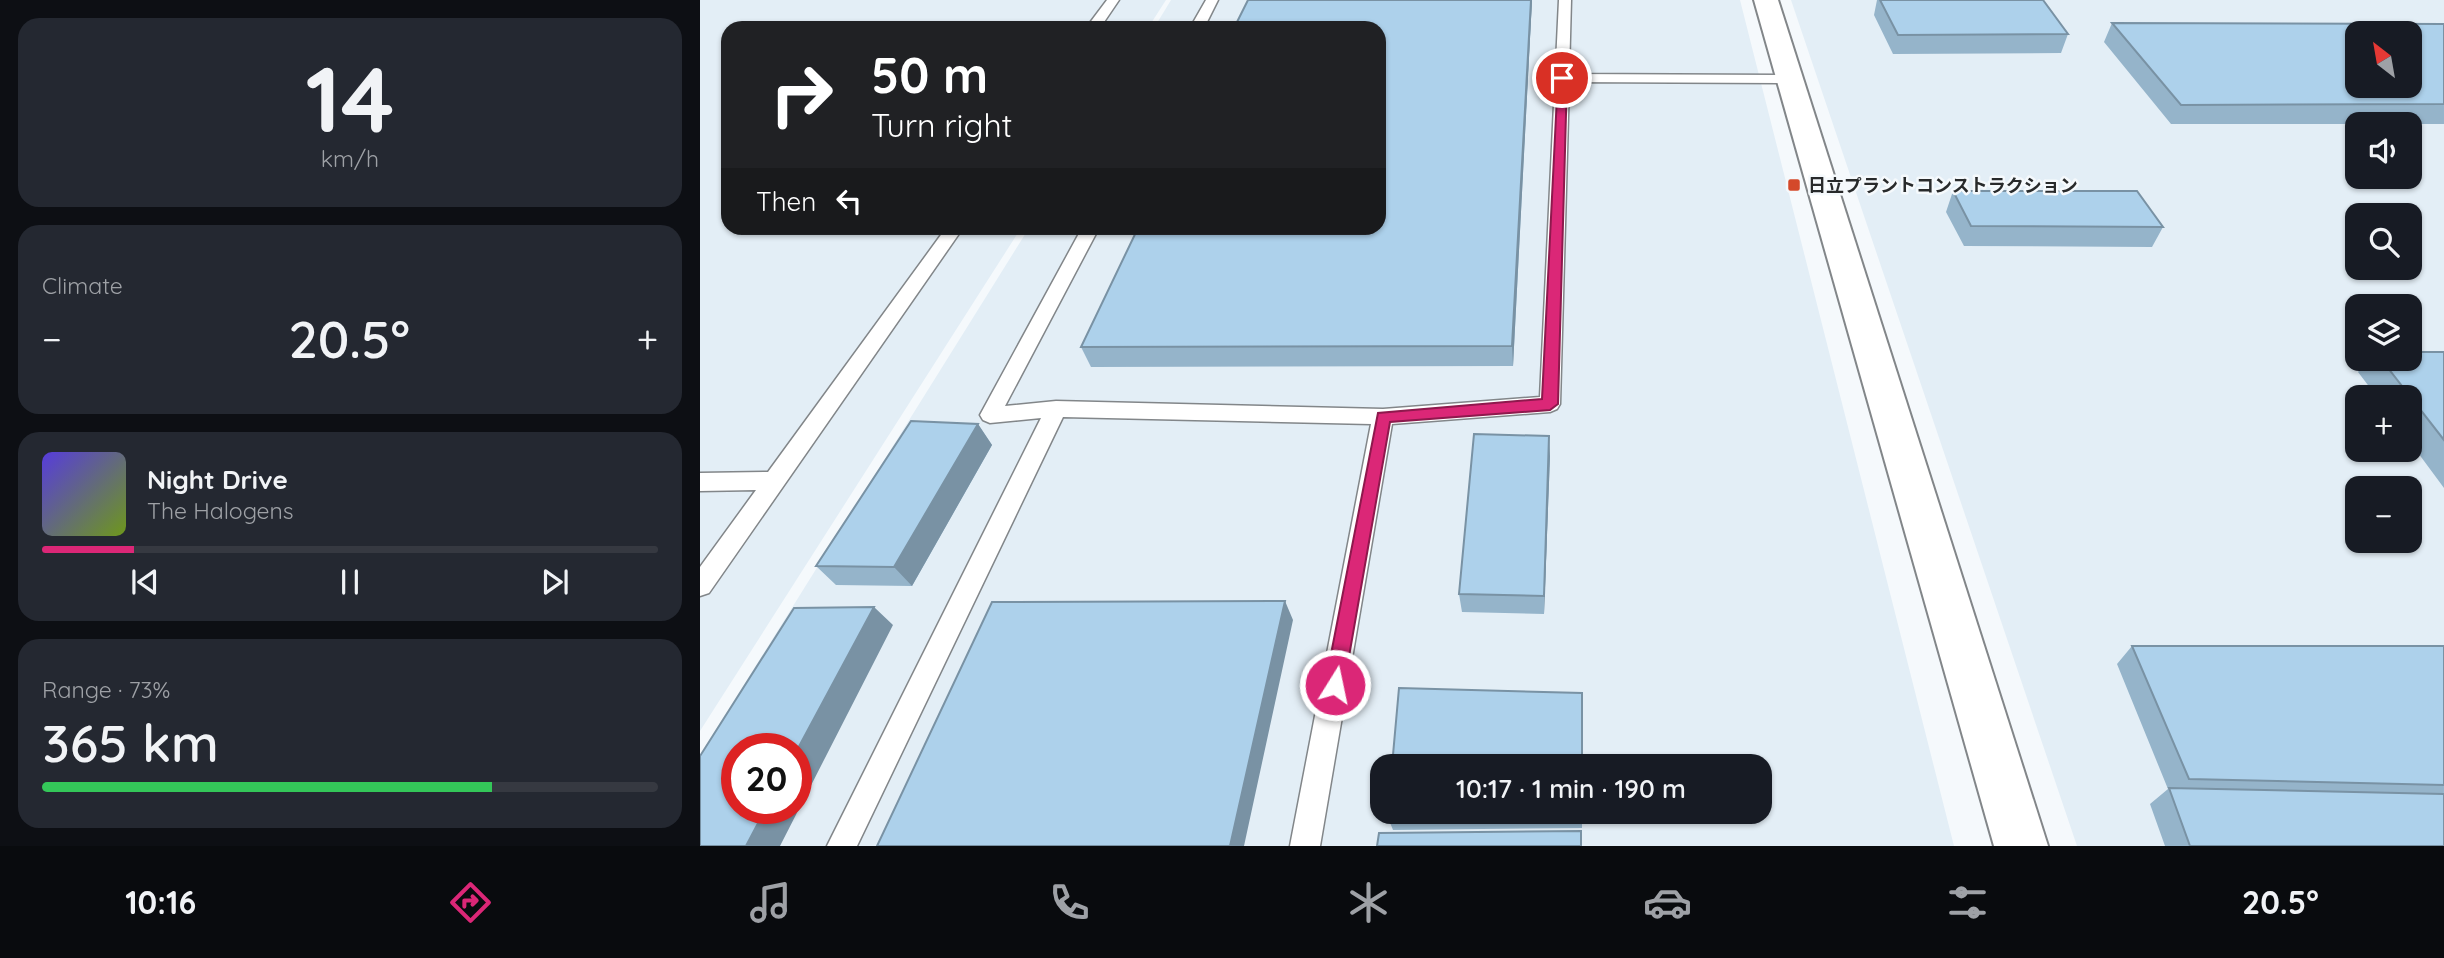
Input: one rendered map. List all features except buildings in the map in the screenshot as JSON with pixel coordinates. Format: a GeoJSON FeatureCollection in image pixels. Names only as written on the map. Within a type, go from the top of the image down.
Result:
{"type":"FeatureCollection","features":[{"type":"Feature","properties":{"kind":"street"},"geometry":{"type":"LineString","coordinates":[[1766,0],[2021,846]]}},
{"type":"Feature","properties":{"kind":"lane"},"geometry":{"type":"LineString","coordinates":[[1098,21],[1112,0]]}},
{"type":"Feature","properties":{"kind":"lane"},"geometry":{"type":"LineString","coordinates":[[1201,21],[1212,0]]}},
{"type":"Feature","properties":{"kind":"lane"},"geometry":{"type":"LineString","coordinates":[[1086,235],[990,415],[1056,409],[1383,417],[1550,404],[1564,0]]}},
{"type":"Feature","properties":{"kind":"lane"},"geometry":{"type":"LineString","coordinates":[[1562,78],[1790,79]]}},
{"type":"Feature","properties":{"kind":"lane"},"geometry":{"type":"LineString","coordinates":[[700,586],[949,235]]}},
{"type":"Feature","properties":{"kind":"lane"},"geometry":{"type":"LineString","coordinates":[[842,846],[1056,409]]}},
{"type":"Feature","properties":{"kind":"lane"},"geometry":{"type":"LineString","coordinates":[[1305,846],[1383,417]]}},
{"type":"Feature","properties":{"kind":"lane"},"geometry":{"type":"LineString","coordinates":[[700,482],[775,481]]}},
{"type":"Feature","properties":{"kind":"shaded area"},"geometry":{"type":"Polygon","coordinates":[[[700,0],[1166,0],[1152,21],[721,21],[721,235],[1017,235],[700,731],[700,0]]]}},
{"type":"Feature","properties":{"kind":"shaded area"},"geometry":{"type":"Polygon","coordinates":[[[1171,0],[1740,0],[1954,846],[700,846],[700,755],[1025,235],[1386,235],[1386,21],[1158,21],[1171,0]]]}},
{"type":"Feature","properties":{"kind":"shaded area"},"geometry":{"type":"Polygon","coordinates":[[[1791,0],[2444,0],[2444,846],[2077,846],[1791,0]]]}},
{"type":"Feature","properties":{"kind":"place","name":"日立プラントコンストラクション"},"geometry":{"type":"Point","coordinates":[1794,185]}},
{"type":"Feature","properties":{"kind":"route"},"geometry":{"type":"LineString","coordinates":[[1335,685],[1383,417],[1550,404],[1562,78]]}}]}
